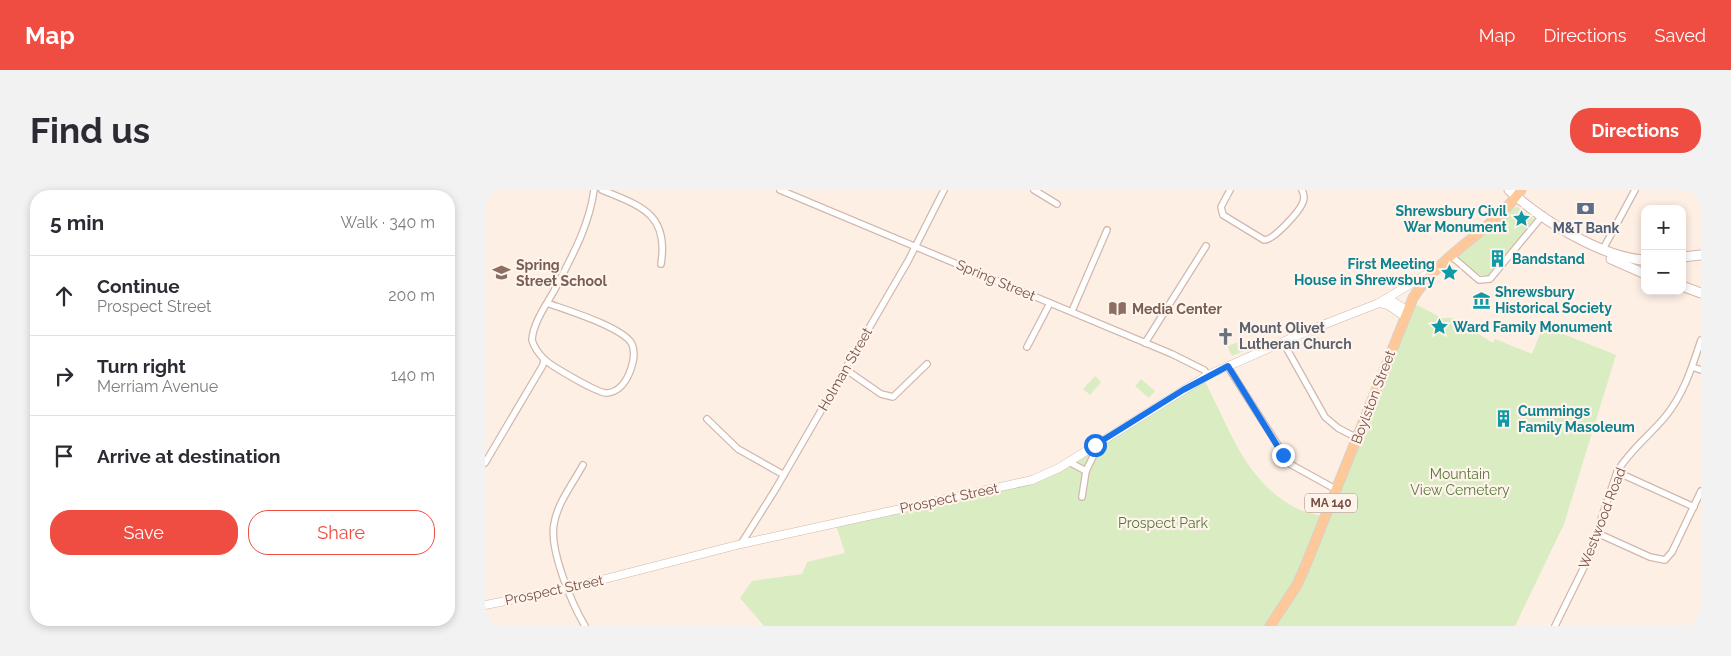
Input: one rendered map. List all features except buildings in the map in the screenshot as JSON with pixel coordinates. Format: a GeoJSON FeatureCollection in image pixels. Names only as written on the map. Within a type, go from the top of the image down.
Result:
{"type":"FeatureCollection","features":[{"type":"Feature","properties":{"kind":"main road"},"geometry":{"type":"LineString","coordinates":[[1509,190],[1519,193],[1543,215],[1602,251],[1612,260],[1641,273]]}},
{"type":"Feature","properties":{"kind":"main road","name":"Boylston Street"},"geometry":{"type":"LineString","coordinates":[[1270,626],[1297,585],[1337,490],[1405,313],[1432,271],[1519,193]]}},
{"type":"Feature","properties":{"kind":"main road"},"geometry":{"type":"LineString","coordinates":[[1602,251],[1622,258],[1641,260]]}},
{"type":"Feature","properties":{"kind":"main road"},"geometry":{"type":"LineString","coordinates":[[1686,257],[1701,255]]}},
{"type":"Feature","properties":{"kind":"main road"},"geometry":{"type":"LineString","coordinates":[[1686,287],[1701,293]]}},
{"type":"Feature","properties":{"kind":"street"},"geometry":{"type":"LineString","coordinates":[[547,303],[622,334],[632,345],[634,359],[623,383],[615,391],[597,392],[544,359],[533,345],[533,334],[547,303],[584,230],[594,190]]}},
{"type":"Feature","properties":{"kind":"street"},"geometry":{"type":"LineString","coordinates":[[602,190],[641,207],[652,216],[660,229],[663,241],[661,264]]}},
{"type":"Feature","properties":{"kind":"street","name":"Spring Street"},"geometry":{"type":"LineString","coordinates":[[781,190],[788,191],[1072,311],[1185,360],[1204,370],[1208,375]]}},
{"type":"Feature","properties":{"kind":"street","name":"Holman Street"},"geometry":{"type":"LineString","coordinates":[[741,544],[916,246],[944,190]]}},
{"type":"Feature","properties":{"kind":"street"},"geometry":{"type":"LineString","coordinates":[[1034,190],[1057,204]]}},
{"type":"Feature","properties":{"kind":"street"},"geometry":{"type":"LineString","coordinates":[[1230,190],[1222,204],[1223,215],[1264,240],[1272,238],[1303,204],[1304,194],[1302,190]]}},
{"type":"Feature","properties":{"kind":"street"},"geometry":{"type":"LineString","coordinates":[[1602,251],[1635,190]]}},
{"type":"Feature","properties":{"kind":"street"},"geometry":{"type":"LineString","coordinates":[[1450,255],[1475,276],[1484,280],[1494,276],[1543,215]]}},
{"type":"Feature","properties":{"kind":"street"},"geometry":{"type":"LineString","coordinates":[[1072,311],[1107,230]]}},
{"type":"Feature","properties":{"kind":"street"},"geometry":{"type":"LineString","coordinates":[[1145,343],[1206,246]]}},
{"type":"Feature","properties":{"kind":"street","name":"Prospect Street"},"geometry":{"type":"LineString","coordinates":[[485,604],[566,589],[756,540],[1032,480],[1069,462],[1208,375],[1379,303],[1432,271]]}},
{"type":"Feature","properties":{"kind":"street"},"geometry":{"type":"LineString","coordinates":[[1387,298],[1405,313]]}},
{"type":"Feature","properties":{"kind":"street"},"geometry":{"type":"LineString","coordinates":[[1027,347],[1051,303]]}},
{"type":"Feature","properties":{"kind":"street"},"geometry":{"type":"LineString","coordinates":[[1379,303],[1405,313]]}},
{"type":"Feature","properties":{"kind":"street","name":"Westwood Road"},"geometry":{"type":"LineString","coordinates":[[1555,626],[1587,561],[1617,472],[1625,460],[1672,408],[1693,367],[1701,340]]}},
{"type":"Feature","properties":{"kind":"street"},"geometry":{"type":"LineString","coordinates":[[1283,342],[1325,417],[1338,428],[1357,438]]}},
{"type":"Feature","properties":{"kind":"street"},"geometry":{"type":"LineString","coordinates":[[485,463],[543,365],[544,359]]}},
{"type":"Feature","properties":{"kind":"street"},"geometry":{"type":"LineString","coordinates":[[845,369],[881,394],[893,397],[927,364]]}},
{"type":"Feature","properties":{"kind":"street"},"geometry":{"type":"LineString","coordinates":[[1228,366],[1290,464],[1337,490]]}},
{"type":"Feature","properties":{"kind":"street"},"geometry":{"type":"LineString","coordinates":[[1693,367],[1701,370]]}},
{"type":"Feature","properties":{"kind":"street"},"geometry":{"type":"LineString","coordinates":[[707,420],[736,447],[783,475]]}},
{"type":"Feature","properties":{"kind":"street"},"geometry":{"type":"LineString","coordinates":[[1081,497],[1086,471],[1100,442]]}},
{"type":"Feature","properties":{"kind":"street"},"geometry":{"type":"LineString","coordinates":[[1069,462],[1086,471]]}},
{"type":"Feature","properties":{"kind":"street"},"geometry":{"type":"LineString","coordinates":[[583,465],[556,515],[553,526],[554,539],[566,589],[585,626]]}},
{"type":"Feature","properties":{"kind":"street"},"geometry":{"type":"LineString","coordinates":[[1617,472],[1694,507]]}},
{"type":"Feature","properties":{"kind":"street"},"geometry":{"type":"LineString","coordinates":[[1597,533],[1650,557],[1665,560],[1672,552],[1701,491]]}},
{"type":"Feature","properties":{"kind":"street"},"geometry":{"type":"LineString","coordinates":[[750,530],[756,540]]}},
{"type":"Feature","properties":{"kind":"green space"},"geometry":{"type":"Polygon","coordinates":[[[1518,207],[1534,219],[1490,275],[1486,276],[1477,273],[1459,259],[1458,255],[1512,208],[1518,207]]]}},
{"type":"Feature","properties":{"kind":"green space"},"geometry":{"type":"Polygon","coordinates":[[[1411,302],[1442,318],[1453,318],[1493,343],[1495,339],[1532,354],[1543,326],[1616,355],[1564,524],[1515,626],[764,626],[740,598],[752,581],[802,574],[807,562],[845,553],[835,522],[1032,480],[1203,378],[1240,451],[1263,483],[1278,497],[1296,508],[1326,517],[1411,302]]]}},
{"type":"Feature","properties":{"kind":"green space"},"geometry":{"type":"Polygon","coordinates":[[[1312,335],[1316,335],[1320,341],[1316,347],[1312,347],[1308,343],[1308,339],[1312,335]]]}},
{"type":"Feature","properties":{"kind":"green space"},"geometry":{"type":"Polygon","coordinates":[[[1242,341],[1246,350],[1232,356],[1227,346],[1242,341]]]}},
{"type":"Feature","properties":{"kind":"green space"},"geometry":{"type":"Polygon","coordinates":[[[1095,376],[1101,382],[1090,395],[1083,389],[1095,376]]]}},
{"type":"Feature","properties":{"kind":"green space"},"geometry":{"type":"Polygon","coordinates":[[[1141,379],[1155,391],[1149,398],[1135,386],[1141,379]]]}},
{"type":"Feature","properties":{"kind":"place","name":"M&T Bank"},"geometry":{"type":"Point","coordinates":[1586,208]}},
{"type":"Feature","properties":{"kind":"place","name":"Shrewsbury Civil War Monument"},"geometry":{"type":"Point","coordinates":[1521,219]}},
{"type":"Feature","properties":{"kind":"place","name":"Bandstand"},"geometry":{"type":"Point","coordinates":[1498,259]}},
{"type":"Feature","properties":{"kind":"place","name":"First Meeting House in Shrewsbury"},"geometry":{"type":"Point","coordinates":[1449,272]}},
{"type":"Feature","properties":{"kind":"place","name":"Spring Street School"},"geometry":{"type":"Point","coordinates":[502,273]}},
{"type":"Feature","properties":{"kind":"place","name":"Shrewsbury Historical Society"},"geometry":{"type":"Point","coordinates":[1481,300]}},
{"type":"Feature","properties":{"kind":"place","name":"Media Center"},"geometry":{"type":"Point","coordinates":[1118,309]}},
{"type":"Feature","properties":{"kind":"place","name":"Ward Family Monument"},"geometry":{"type":"Point","coordinates":[1439,327]}},
{"type":"Feature","properties":{"kind":"place","name":"Mount Olivet Lutheran Church"},"geometry":{"type":"Point","coordinates":[1225,336]}},
{"type":"Feature","properties":{"kind":"place","name":"Cummings Family Masoleum"},"geometry":{"type":"Point","coordinates":[1504,419]}},
{"type":"Feature","properties":{"kind":"route"},"geometry":{"type":"LineString","coordinates":[[1095,445],[1208,375],[1228,366],[1283,455]]}},
{"type":"Feature","properties":{"kind":"park label","name":"Mountain View Cemetery"},"geometry":{"type":"Point","coordinates":[1460,482]}},
{"type":"Feature","properties":{"kind":"park label","name":"Prospect Park"},"geometry":{"type":"Point","coordinates":[1163,523]}}]}
